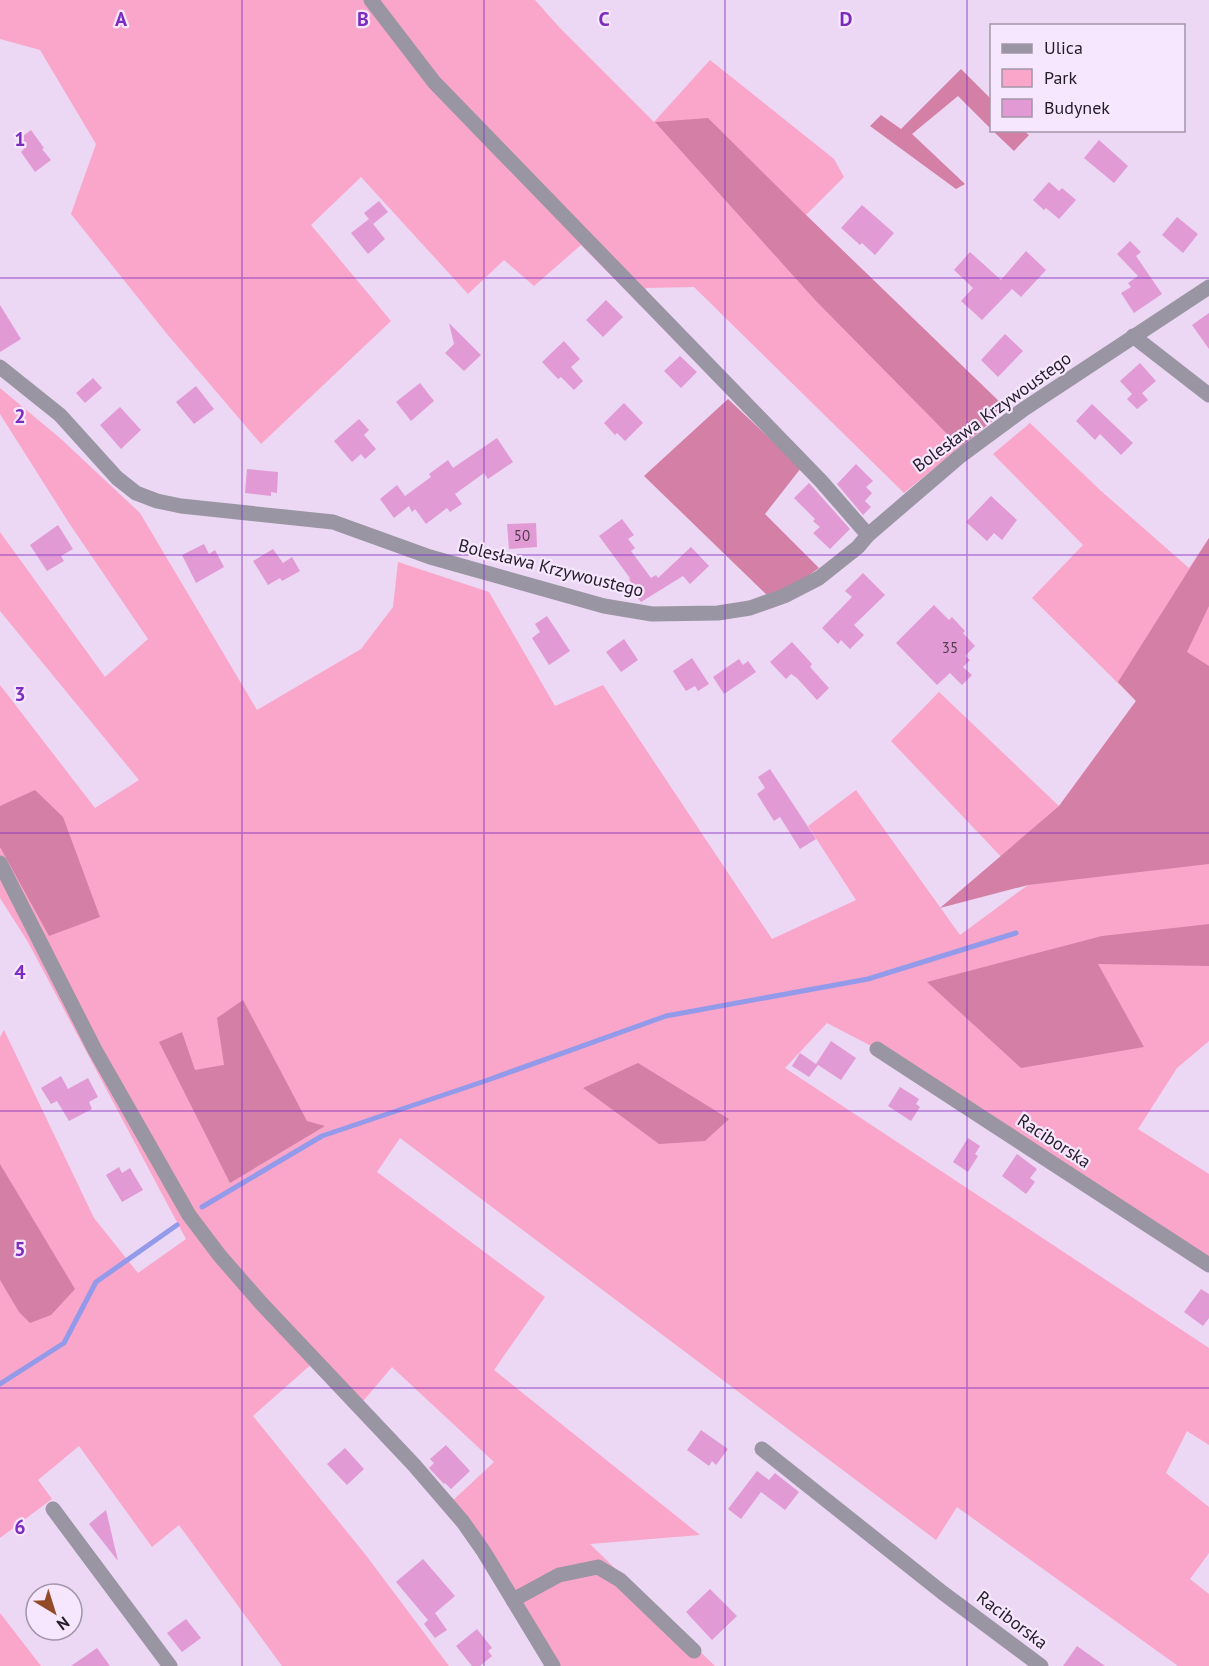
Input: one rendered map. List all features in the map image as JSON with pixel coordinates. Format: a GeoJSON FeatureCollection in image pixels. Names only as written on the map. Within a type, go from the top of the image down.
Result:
{"type":"FeatureCollection","features":[{"type":"Feature","properties":{"kind":"street"},"geometry":{"type":"LineString","coordinates":[[371,0],[434,82],[821,481],[868,535]]}},
{"type":"Feature","properties":{"kind":"street","name":"Bolesława Krzywoustego"},"geometry":{"type":"LineString","coordinates":[[0,367],[60,415],[117,478],[136,492],[157,501],[181,506],[333,522],[430,557],[604,606],[652,614],[718,613],[750,608],[784,596],[819,578],[858,547],[868,535],[959,457],[1024,409],[1209,287]]}},
{"type":"Feature","properties":{"kind":"street"},"geometry":{"type":"LineString","coordinates":[[1133,336],[1209,395]]}},
{"type":"Feature","properties":{"kind":"street"},"geometry":{"type":"LineString","coordinates":[[0,863],[95,1050],[189,1215],[261,1304],[435,1489],[484,1551],[553,1666]]}},
{"type":"Feature","properties":{"kind":"street","name":"Raciborska"},"geometry":{"type":"LineString","coordinates":[[877,1049],[1209,1265]]}},
{"type":"Feature","properties":{"kind":"street","name":"Raciborska"},"geometry":{"type":"LineString","coordinates":[[762,1449],[943,1593],[1041,1666]]}},
{"type":"Feature","properties":{"kind":"street"},"geometry":{"type":"LineString","coordinates":[[53,1509],[170,1666]]}},
{"type":"Feature","properties":{"kind":"street"},"geometry":{"type":"LineString","coordinates":[[513,1600],[559,1575],[598,1568],[620,1580],[694,1651]]}},
{"type":"Feature","properties":{"kind":"green space"},"geometry":{"type":"Polygon","coordinates":[[[0,0],[535,0],[654,122],[710,60],[834,159],[844,177],[806,215],[1007,409],[904,493],[694,287],[646,288],[640,305],[581,245],[534,286],[504,260],[468,294],[361,177],[311,225],[391,321],[261,444],[167,334],[71,214],[96,144],[40,50],[0,39],[0,0]]]}},
{"type":"Feature","properties":{"kind":"green space"},"geometry":{"type":"Polygon","coordinates":[[[0,388],[61,439],[140,513],[257,710],[361,649],[393,607],[398,562],[489,592],[555,706],[603,685],[772,939],[856,900],[808,826],[856,790],[960,935],[1028,885],[891,741],[939,692],[1059,806],[1136,701],[1032,598],[1083,545],[993,454],[1030,423],[1100,490],[1189,568],[1209,538],[1209,1041],[1177,1068],[1138,1129],[1209,1174],[1209,1265],[877,1049],[827,1023],[785,1068],[1209,1348],[1209,1445],[1187,1431],[1166,1473],[1209,1507],[1209,1553],[1190,1579],[1209,1594],[1209,1666],[1178,1666],[957,1507],[936,1540],[400,1138],[377,1172],[545,1297],[494,1370],[700,1535],[590,1544],[715,1666],[553,1666],[448,1505],[494,1462],[392,1367],[359,1406],[315,1361],[253,1416],[365,1554],[449,1666],[282,1666],[179,1525],[152,1547],[79,1446],[38,1480],[52,1499],[0,1538],[0,1037],[4,1030],[94,1218],[138,1273],[186,1239],[28,942],[0,898],[0,685],[95,808],[139,780],[0,611],[0,532],[105,677],[148,639],[69,523],[0,414],[0,388]]]}},
{"type":"Feature","properties":{"kind":"green space"},"geometry":{"type":"Polygon","coordinates":[[[0,1613],[41,1666],[0,1666],[0,1613]]]}},
{"type":"Feature","properties":{"kind":"shaded area"},"geometry":{"type":"Polygon","coordinates":[[[961,69],[990,98],[990,128],[958,96],[912,134],[965,184],[956,189],[870,126],[881,115],[901,129],[961,69]]]}},
{"type":"Feature","properties":{"kind":"shaded area"},"geometry":{"type":"Polygon","coordinates":[[[708,118],[1007,409],[960,447],[816,301],[655,122],[708,118]]]}},
{"type":"Feature","properties":{"kind":"shaded area"},"geometry":{"type":"Polygon","coordinates":[[[994,132],[1025,132],[1029,135],[1014,151],[994,132]]]}},
{"type":"Feature","properties":{"kind":"shaded area"},"geometry":{"type":"Polygon","coordinates":[[[728,399],[801,468],[765,514],[819,568],[792,587],[768,596],[644,476],[728,399]]]}},
{"type":"Feature","properties":{"kind":"shaded area"},"geometry":{"type":"Polygon","coordinates":[[[1209,538],[1209,606],[1187,652],[1209,666],[1209,864],[1028,885],[940,908],[1059,806],[1136,701],[1118,682],[1209,538]]]}},
{"type":"Feature","properties":{"kind":"shaded area"},"geometry":{"type":"Polygon","coordinates":[[[35,790],[63,817],[100,917],[49,936],[0,847],[0,806],[35,790]]]}},
{"type":"Feature","properties":{"kind":"shaded area"},"geometry":{"type":"Polygon","coordinates":[[[1209,924],[1209,966],[1098,964],[1144,1047],[1021,1068],[927,982],[1102,936],[1209,924]]]}},
{"type":"Feature","properties":{"kind":"shaded area"},"geometry":{"type":"Polygon","coordinates":[[[243,1000],[307,1121],[325,1126],[230,1183],[159,1042],[182,1032],[195,1070],[224,1065],[217,1018],[243,1000]]]}},
{"type":"Feature","properties":{"kind":"shaded area"},"geometry":{"type":"Polygon","coordinates":[[[638,1063],[729,1119],[705,1141],[659,1144],[583,1088],[638,1063]]]}},
{"type":"Feature","properties":{"kind":"shaded area"},"geometry":{"type":"Polygon","coordinates":[[[0,1164],[75,1289],[51,1315],[30,1323],[19,1312],[0,1280],[0,1164]]]}},
{"type":"Feature","properties":{"kind":"building"},"geometry":{"type":"Polygon","coordinates":[[[31,130],[51,160],[35,172],[21,152],[24,149],[18,140],[31,130]]]}},
{"type":"Feature","properties":{"kind":"building"},"geometry":{"type":"Polygon","coordinates":[[[1099,140],[1128,166],[1114,183],[1084,158],[1099,140]]]}},
{"type":"Feature","properties":{"kind":"building"},"geometry":{"type":"Polygon","coordinates":[[[1049,182],[1059,191],[1062,188],[1076,200],[1059,219],[1033,200],[1049,182]]]}},
{"type":"Feature","properties":{"kind":"building"},"geometry":{"type":"Polygon","coordinates":[[[379,201],[388,212],[373,224],[364,213],[379,201]]]}},
{"type":"Feature","properties":{"kind":"building"},"geometry":{"type":"Polygon","coordinates":[[[862,205],[894,233],[875,255],[841,228],[862,205]]]}},
{"type":"Feature","properties":{"kind":"building"},"geometry":{"type":"Polygon","coordinates":[[[1177,217],[1198,234],[1183,253],[1162,235],[1177,217]]]}},
{"type":"Feature","properties":{"kind":"building"},"geometry":{"type":"Polygon","coordinates":[[[369,219],[385,239],[368,254],[351,233],[369,219]]]}},
{"type":"Feature","properties":{"kind":"building"},"geometry":{"type":"Polygon","coordinates":[[[1130,241],[1141,252],[1136,256],[1162,294],[1134,313],[1121,293],[1131,287],[1128,283],[1138,276],[1117,254],[1130,241]]]}},
{"type":"Feature","properties":{"kind":"building"},"geometry":{"type":"Polygon","coordinates":[[[1026,251],[1046,270],[1021,297],[1012,289],[982,320],[961,301],[973,288],[954,270],[970,252],[1001,280],[1026,251]]]}},
{"type":"Feature","properties":{"kind":"building"},"geometry":{"type":"Polygon","coordinates":[[[606,300],[623,317],[603,337],[586,320],[606,300]]]}},
{"type":"Feature","properties":{"kind":"building"},"geometry":{"type":"Polygon","coordinates":[[[0,305],[21,339],[0,352],[0,305]]]}},
{"type":"Feature","properties":{"kind":"building"},"geometry":{"type":"Polygon","coordinates":[[[1209,313],[1209,349],[1192,325],[1209,313]]]}},
{"type":"Feature","properties":{"kind":"building"},"geometry":{"type":"Polygon","coordinates":[[[449,323],[481,355],[464,371],[445,353],[454,344],[449,323]]]}},
{"type":"Feature","properties":{"kind":"building"},"geometry":{"type":"Polygon","coordinates":[[[1005,334],[1023,351],[998,377],[981,360],[1005,334]]]}},
{"type":"Feature","properties":{"kind":"building"},"geometry":{"type":"Polygon","coordinates":[[[564,341],[580,359],[571,367],[583,381],[574,390],[561,377],[558,379],[542,362],[564,341]]]}},
{"type":"Feature","properties":{"kind":"building"},"geometry":{"type":"Polygon","coordinates":[[[680,356],[697,372],[681,388],[664,371],[680,356]]]}},
{"type":"Feature","properties":{"kind":"building"},"geometry":{"type":"Polygon","coordinates":[[[1140,363],[1156,381],[1142,393],[1148,400],[1137,409],[1127,399],[1132,394],[1120,381],[1140,363]]]}},
{"type":"Feature","properties":{"kind":"building"},"geometry":{"type":"Polygon","coordinates":[[[93,378],[102,388],[85,403],[76,393],[93,378]]]}},
{"type":"Feature","properties":{"kind":"building"},"geometry":{"type":"Polygon","coordinates":[[[420,383],[434,401],[411,421],[396,402],[420,383]]]}},
{"type":"Feature","properties":{"kind":"building"},"geometry":{"type":"Polygon","coordinates":[[[196,386],[214,409],[194,424],[176,402],[196,386]]]}},
{"type":"Feature","properties":{"kind":"building"},"geometry":{"type":"Polygon","coordinates":[[[624,403],[643,423],[625,441],[617,433],[615,435],[604,423],[624,403]]]}},
{"type":"Feature","properties":{"kind":"building"},"geometry":{"type":"Polygon","coordinates":[[[1092,404],[1133,443],[1121,455],[1100,434],[1095,440],[1076,421],[1092,404]]]}},
{"type":"Feature","properties":{"kind":"building"},"geometry":{"type":"Polygon","coordinates":[[[120,407],[141,430],[121,449],[100,425],[120,407]]]}},
{"type":"Feature","properties":{"kind":"building"},"geometry":{"type":"Polygon","coordinates":[[[359,419],[369,430],[364,435],[376,449],[365,459],[361,454],[352,462],[334,441],[359,419]]]}},
{"type":"Feature","properties":{"kind":"building"},"geometry":{"type":"Polygon","coordinates":[[[497,438],[513,462],[488,479],[484,473],[455,494],[462,504],[450,512],[447,508],[426,524],[415,509],[412,512],[409,506],[394,518],[380,499],[397,485],[405,496],[431,477],[429,474],[448,460],[453,468],[497,438]]]}},
{"type":"Feature","properties":{"kind":"building"},"geometry":{"type":"Polygon","coordinates":[[[856,464],[873,481],[866,487],[872,493],[865,501],[871,507],[863,515],[837,484],[856,464]]]}},
{"type":"Feature","properties":{"kind":"building"},"geometry":{"type":"Polygon","coordinates":[[[247,469],[278,472],[277,493],[271,492],[271,496],[245,493],[247,469]]]}},
{"type":"Feature","properties":{"kind":"building"},"geometry":{"type":"Polygon","coordinates":[[[809,483],[850,529],[830,549],[813,533],[820,527],[813,521],[815,519],[794,498],[809,483]]]}},
{"type":"Feature","properties":{"kind":"building"},"geometry":{"type":"Polygon","coordinates":[[[991,496],[1017,520],[1002,540],[994,533],[987,541],[966,522],[991,496]]]}},
{"type":"Feature","properties":{"kind":"building"},"geometry":{"type":"Polygon","coordinates":[[[622,519],[634,535],[628,539],[635,548],[631,551],[651,578],[656,575],[658,578],[691,547],[709,566],[690,584],[683,576],[641,602],[630,578],[599,536],[622,519]]]}},
{"type":"Feature","properties":{"kind":"building"},"geometry":{"type":"Polygon","coordinates":[[[536,523],[537,547],[509,549],[507,524],[536,523]]]}},
{"type":"Feature","properties":{"kind":"building"},"geometry":{"type":"Polygon","coordinates":[[[58,525],[73,549],[61,556],[64,561],[47,571],[30,545],[58,525]]]}},
{"type":"Feature","properties":{"kind":"building"},"geometry":{"type":"Polygon","coordinates":[[[204,544],[209,554],[215,550],[224,567],[196,583],[182,555],[204,544]]]}},
{"type":"Feature","properties":{"kind":"building"},"geometry":{"type":"Polygon","coordinates":[[[273,549],[283,563],[292,557],[300,571],[282,581],[280,578],[268,585],[253,561],[273,549]]]}},
{"type":"Feature","properties":{"kind":"building"},"geometry":{"type":"Polygon","coordinates":[[[863,573],[885,595],[854,625],[864,635],[850,649],[841,640],[838,644],[822,628],[852,597],[845,591],[863,573]]]}},
{"type":"Feature","properties":{"kind":"building"},"geometry":{"type":"Polygon","coordinates":[[[934,605],[949,620],[952,617],[975,646],[965,656],[970,660],[963,667],[972,675],[962,685],[950,673],[937,685],[896,643],[934,605]]]}},
{"type":"Feature","properties":{"kind":"building"},"geometry":{"type":"Polygon","coordinates":[[[547,616],[570,651],[549,665],[532,638],[540,632],[535,624],[547,616]]]}},
{"type":"Feature","properties":{"kind":"building"},"geometry":{"type":"Polygon","coordinates":[[[624,639],[638,660],[621,672],[606,652],[624,639]]]}},
{"type":"Feature","properties":{"kind":"building"},"geometry":{"type":"Polygon","coordinates":[[[792,642],[829,688],[817,700],[797,678],[791,674],[786,679],[770,662],[792,642]]]}},
{"type":"Feature","properties":{"kind":"building"},"geometry":{"type":"Polygon","coordinates":[[[692,658],[709,684],[698,691],[695,686],[686,691],[673,671],[692,658]]]}},
{"type":"Feature","properties":{"kind":"building"},"geometry":{"type":"Polygon","coordinates":[[[739,659],[743,665],[748,661],[756,672],[724,694],[713,677],[739,659]]]}},
{"type":"Feature","properties":{"kind":"building"},"geometry":{"type":"Polygon","coordinates":[[[770,769],[816,839],[800,849],[780,817],[774,821],[757,794],[765,788],[758,777],[770,769]]]}},
{"type":"Feature","properties":{"kind":"building"},"geometry":{"type":"Polygon","coordinates":[[[831,1041],[856,1058],[841,1080],[818,1065],[809,1077],[792,1066],[800,1053],[816,1064],[831,1041]]]}},
{"type":"Feature","properties":{"kind":"building"},"geometry":{"type":"Polygon","coordinates":[[[61,1076],[68,1089],[88,1078],[98,1097],[89,1102],[92,1109],[69,1121],[57,1101],[51,1104],[41,1088],[61,1076]]]}},
{"type":"Feature","properties":{"kind":"building"},"geometry":{"type":"Polygon","coordinates":[[[900,1087],[919,1099],[916,1104],[920,1107],[911,1121],[888,1106],[900,1087]]]}},
{"type":"Feature","properties":{"kind":"building"},"geometry":{"type":"Polygon","coordinates":[[[968,1138],[980,1146],[975,1154],[978,1156],[968,1172],[953,1162],[968,1138]]]}},
{"type":"Feature","properties":{"kind":"building"},"geometry":{"type":"Polygon","coordinates":[[[1017,1154],[1037,1169],[1030,1178],[1035,1182],[1026,1194],[1002,1176],[1017,1154]]]}},
{"type":"Feature","properties":{"kind":"building"},"geometry":{"type":"Polygon","coordinates":[[[119,1167],[122,1173],[130,1168],[143,1190],[122,1202],[106,1175],[119,1167]]]}},
{"type":"Feature","properties":{"kind":"building"},"geometry":{"type":"Polygon","coordinates":[[[1201,1289],[1209,1294],[1209,1318],[1203,1326],[1184,1312],[1201,1289]]]}},
{"type":"Feature","properties":{"kind":"building"},"geometry":{"type":"Polygon","coordinates":[[[701,1430],[728,1449],[716,1465],[712,1461],[709,1466],[687,1450],[701,1430]]]}},
{"type":"Feature","properties":{"kind":"building"},"geometry":{"type":"Polygon","coordinates":[[[446,1445],[470,1471],[451,1489],[429,1468],[434,1463],[430,1459],[446,1445]]]}},
{"type":"Feature","properties":{"kind":"building"},"geometry":{"type":"Polygon","coordinates":[[[345,1448],[364,1469],[347,1485],[327,1464],[345,1448]]]}},
{"type":"Feature","properties":{"kind":"building"},"geometry":{"type":"Polygon","coordinates":[[[757,1471],[769,1480],[775,1473],[799,1492],[785,1510],[761,1492],[741,1519],[728,1509],[757,1471]]]}},
{"type":"Feature","properties":{"kind":"building"},"geometry":{"type":"Polygon","coordinates":[[[106,1510],[118,1561],[89,1524],[106,1510]]]}},
{"type":"Feature","properties":{"kind":"building"},"geometry":{"type":"Polygon","coordinates":[[[423,1559],[455,1596],[435,1613],[447,1630],[435,1638],[424,1624],[428,1620],[396,1582],[423,1559]]]}},
{"type":"Feature","properties":{"kind":"building"},"geometry":{"type":"Polygon","coordinates":[[[710,1589],[737,1616],[712,1640],[686,1612],[710,1589]]]}},
{"type":"Feature","properties":{"kind":"building"},"geometry":{"type":"Polygon","coordinates":[[[186,1619],[201,1638],[182,1652],[167,1633],[186,1619]]]}},
{"type":"Feature","properties":{"kind":"building"},"geometry":{"type":"Polygon","coordinates":[[[477,1629],[492,1648],[488,1651],[492,1656],[480,1666],[472,1666],[456,1646],[477,1629]]]}},
{"type":"Feature","properties":{"kind":"building"},"geometry":{"type":"Polygon","coordinates":[[[1077,1646],[1105,1666],[1063,1666],[1077,1646]]]}},
{"type":"Feature","properties":{"kind":"building"},"geometry":{"type":"Polygon","coordinates":[[[97,1648],[110,1666],[71,1666],[97,1648]]]}},
{"type":"Feature","properties":{"kind":"waterway"},"geometry":{"type":"LineString","coordinates":[[202,1207],[322,1136],[666,1016],[868,979],[1016,933]]}},
{"type":"Feature","properties":{"kind":"waterway"},"geometry":{"type":"LineString","coordinates":[[0,1384],[64,1343],[96,1282],[177,1225]]}}]}
